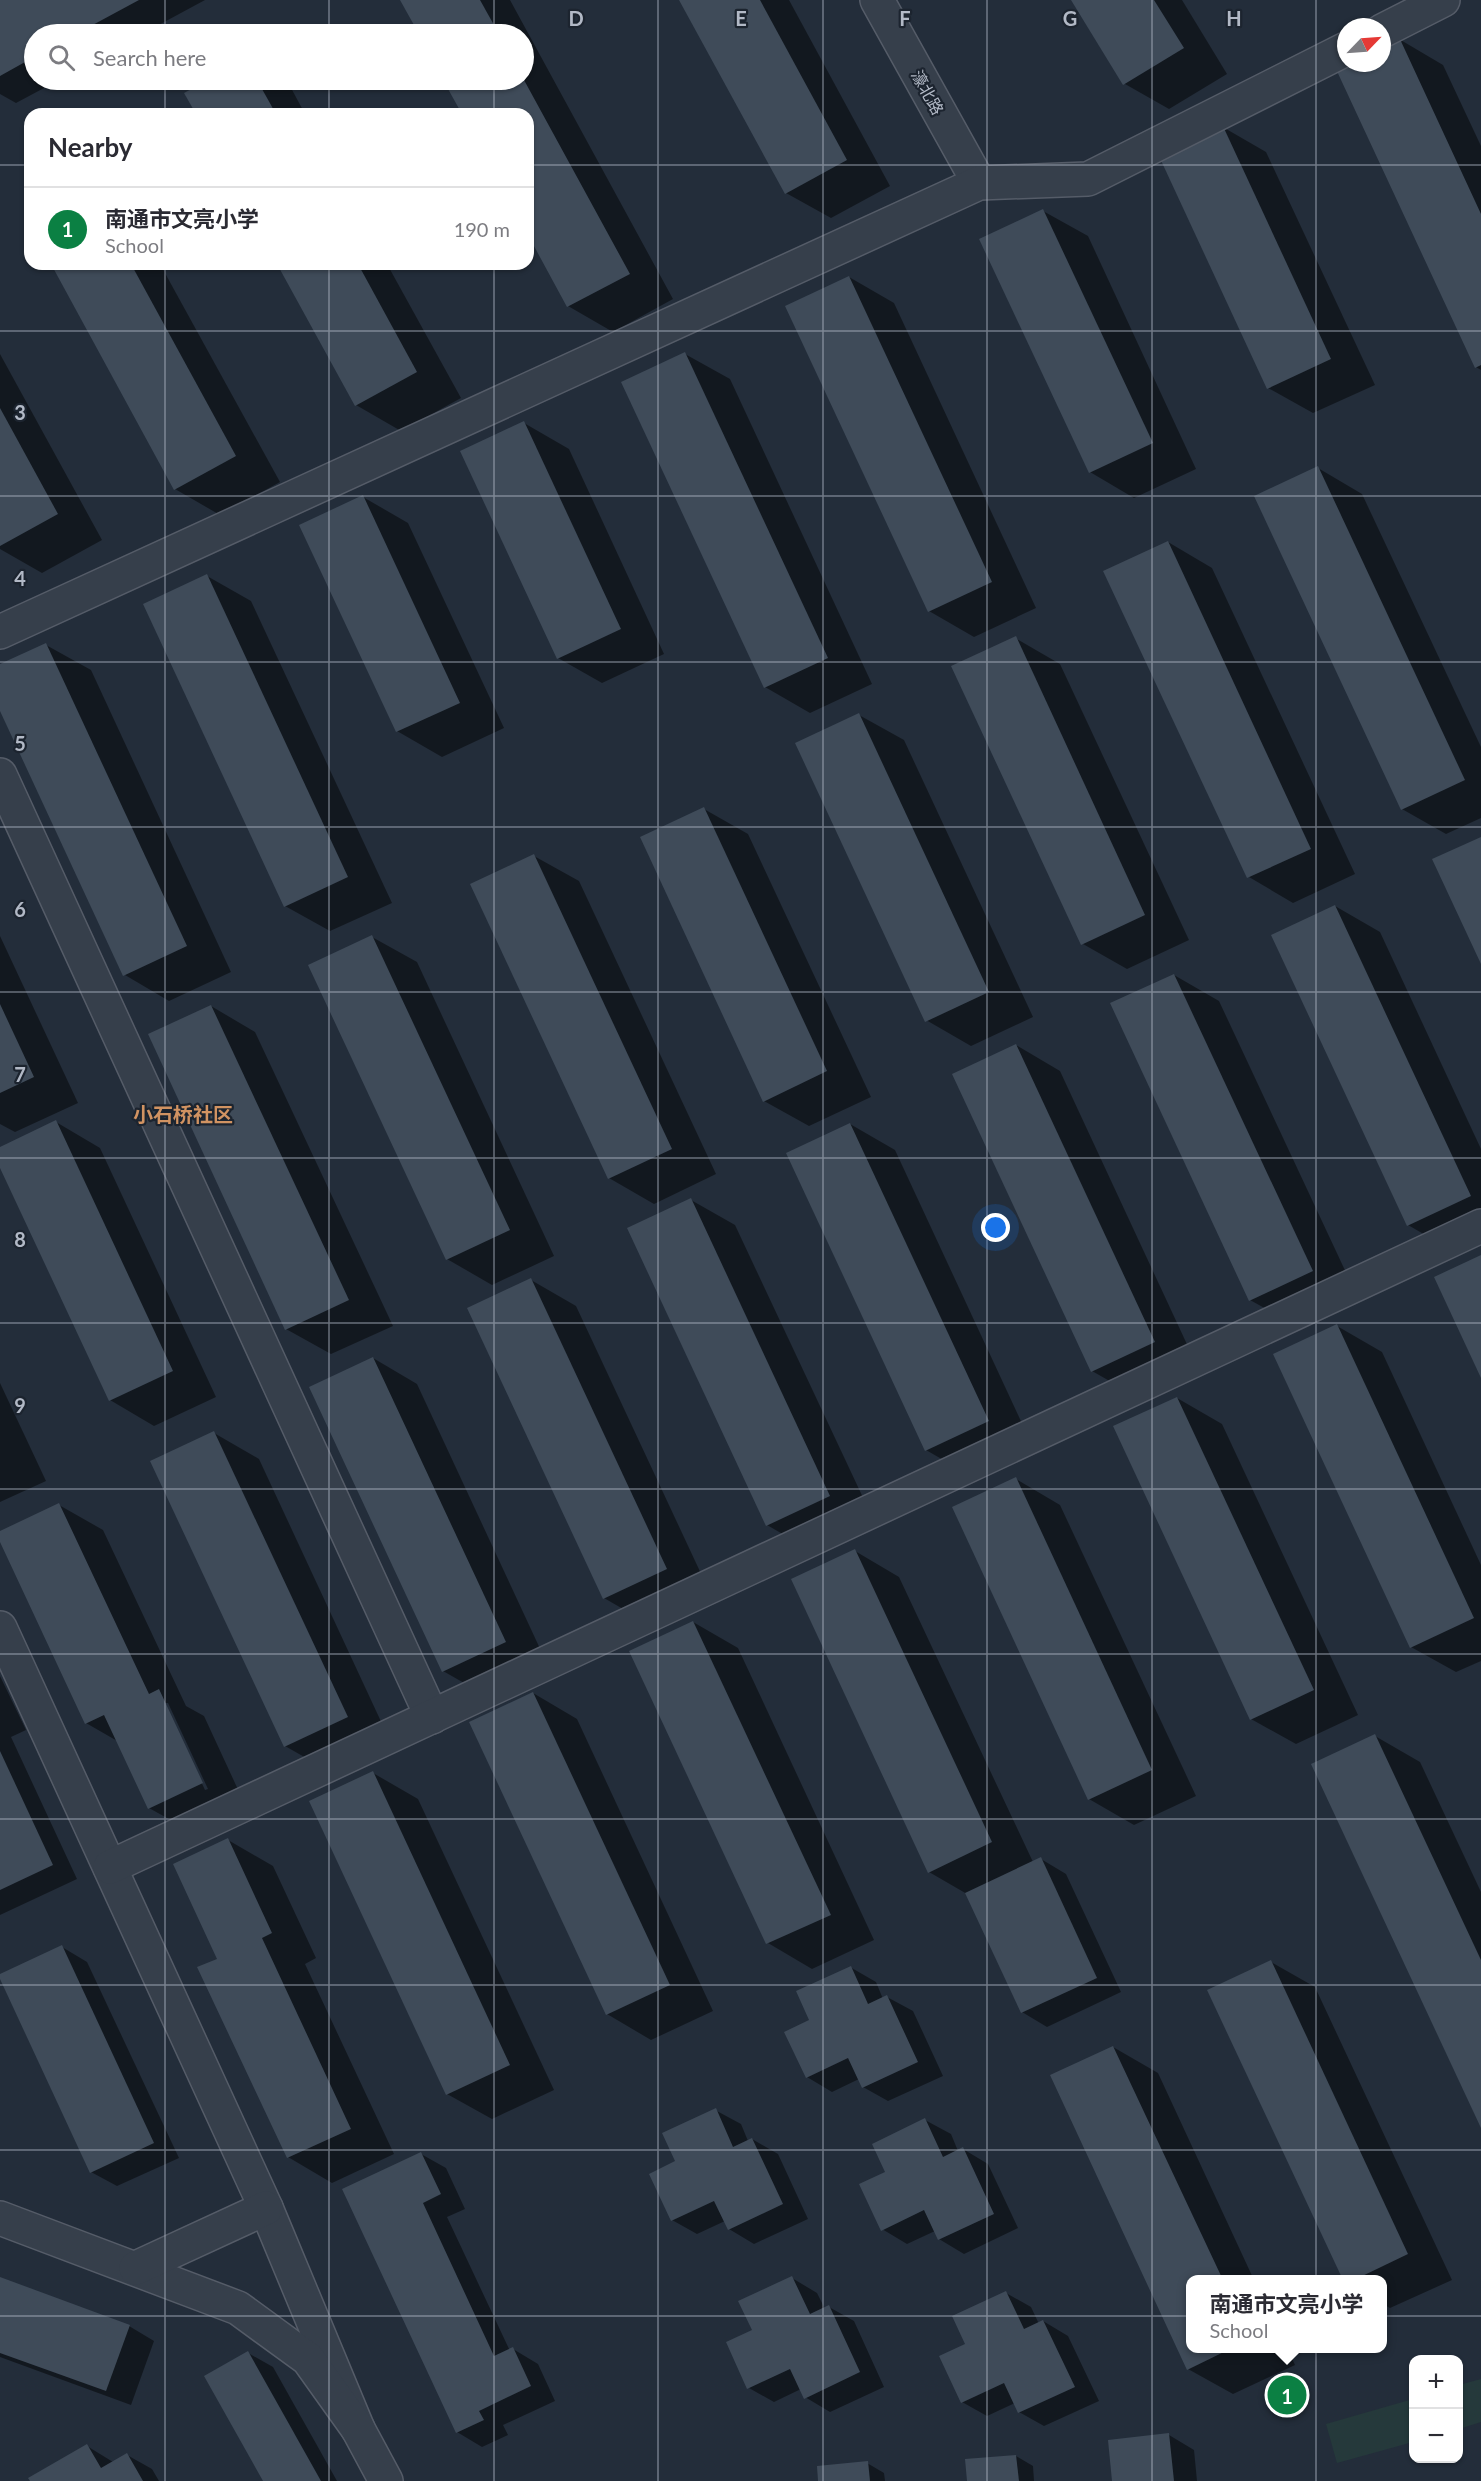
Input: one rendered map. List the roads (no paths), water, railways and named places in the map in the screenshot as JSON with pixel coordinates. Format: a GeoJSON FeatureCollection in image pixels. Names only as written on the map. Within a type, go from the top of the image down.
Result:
{"type":"FeatureCollection","features":[{"type":"Feature","properties":{"kind":"street","name":"濠北路"},"geometry":{"type":"LineString","coordinates":[[877,0],[979,183]]}},
{"type":"Feature","properties":{"kind":"street"},"geometry":{"type":"LineString","coordinates":[[1391,26],[1443,0]]}},
{"type":"Feature","properties":{"kind":"street"},"geometry":{"type":"LineString","coordinates":[[0,632],[979,183],[1088,179],[1337,54]]}},
{"type":"Feature","properties":{"kind":"street"},"geometry":{"type":"LineString","coordinates":[[0,775],[432,1716]]}},
{"type":"Feature","properties":{"kind":"street"},"geometry":{"type":"LineString","coordinates":[[110,1867],[1481,1226]]}},
{"type":"Feature","properties":{"kind":"street"},"geometry":{"type":"LineString","coordinates":[[0,1628],[266,2208],[358,2429],[386,2481]]}},
{"type":"Feature","properties":{"kind":"street"},"geometry":{"type":"LineString","coordinates":[[136,2268],[266,2208]]}},
{"type":"Feature","properties":{"kind":"street"},"geometry":{"type":"LineString","coordinates":[[0,2218],[238,2308],[308,2359],[358,2429]]}},
{"type":"Feature","properties":{"kind":"place","name":"南通市文亮小学"},"geometry":{"type":"Point","coordinates":[1287,2395]}},
{"type":"Feature","properties":{"kind":"district","name":"小石桥社区"},"geometry":{"type":"Point","coordinates":[183,1114]}}]}
